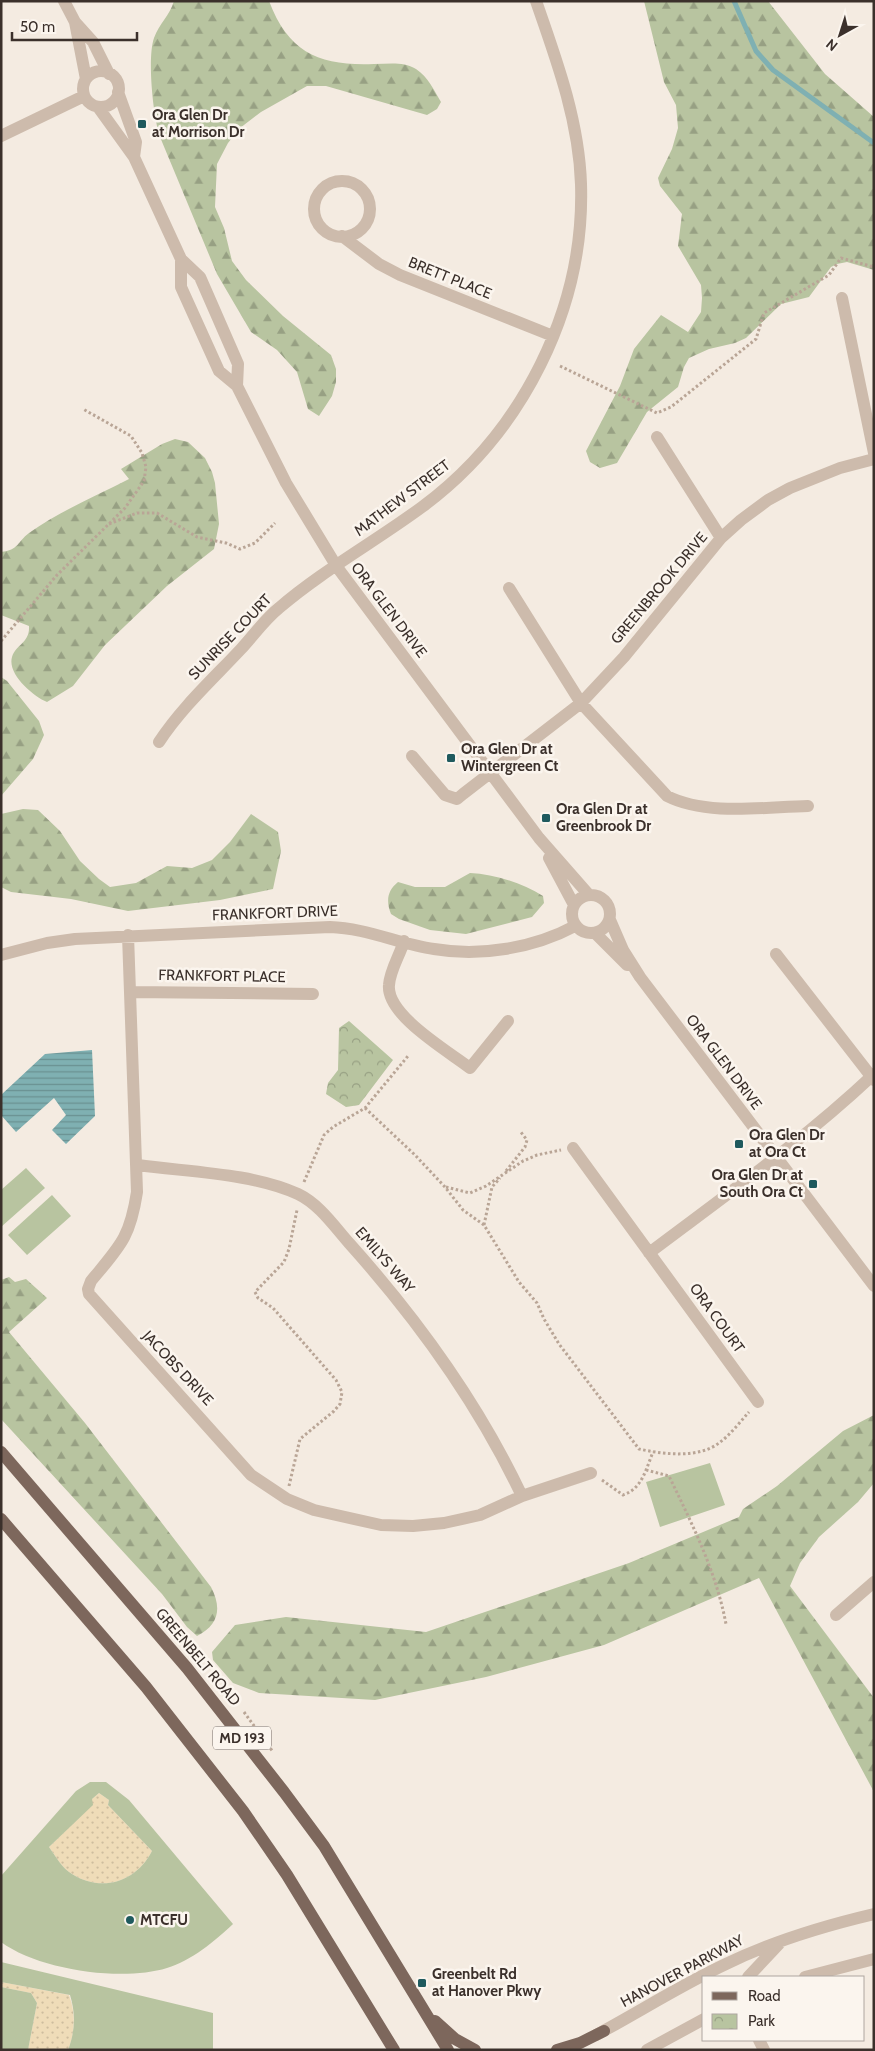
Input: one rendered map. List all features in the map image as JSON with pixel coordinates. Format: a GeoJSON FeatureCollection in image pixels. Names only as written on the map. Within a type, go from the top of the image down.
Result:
{"type":"FeatureCollection","features":[{"type":"Feature","properties":{"kind":"main road","name":"GREENBELT ROAD"},"geometry":{"type":"LineString","coordinates":[[1,1452],[187,1668],[284,1792],[324,1846],[448,2050]]}},
{"type":"Feature","properties":{"kind":"main road","name":"MD 193"},"geometry":{"type":"LineString","coordinates":[[1,1519],[146,1687],[243,1811],[288,1875],[394,2050]]}},
{"type":"Feature","properties":{"kind":"main road"},"geometry":{"type":"LineString","coordinates":[[428,2016],[455,2038],[475,2050]]}},
{"type":"Feature","properties":{"kind":"main road"},"geometry":{"type":"LineString","coordinates":[[557,2050],[580,2043],[604,2031]]}},
{"type":"Feature","properties":{"kind":"street"},"geometry":{"type":"LineString","coordinates":[[64,1],[75,22],[93,42],[109,74],[117,81],[118,92],[109,105],[98,107],[92,105],[84,96],[83,90],[86,78],[75,22]]}},
{"type":"Feature","properties":{"kind":"street","name":"MATHEW STREET"},"geometry":{"type":"LineString","coordinates":[[337,567],[423,506],[466,469],[497,435],[517,408],[534,378],[566,302],[580,228],[581,184],[572,114],[562,77],[536,1]]}},
{"type":"Feature","properties":{"kind":"street"},"geometry":{"type":"LineString","coordinates":[[86,78],[99,71],[109,74]]}},
{"type":"Feature","properties":{"kind":"street","name":"ORA GLEN DRIVE"},"geometry":{"type":"LineString","coordinates":[[118,92],[136,142],[134,157]]}},
{"type":"Feature","properties":{"kind":"street"},"geometry":{"type":"LineString","coordinates":[[1,136],[84,96]]}},
{"type":"Feature","properties":{"kind":"street","name":"ORA GLEN DRIVE"},"geometry":{"type":"LineString","coordinates":[[98,107],[134,157],[181,259],[200,278],[238,364],[237,386]]}},
{"type":"Feature","properties":{"kind":"street"},"geometry":{"type":"LineString","coordinates":[[344,181],[361,188],[367,196],[369,214],[360,230],[351,235],[342,236],[325,231],[319,224],[314,208],[315,199],[327,185],[344,181]]}},
{"type":"Feature","properties":{"kind":"street","name":"BRETT PLACE"},"geometry":{"type":"LineString","coordinates":[[342,236],[379,264],[400,275],[553,336]]}},
{"type":"Feature","properties":{"kind":"street","name":"ORA GLEN DRIVE"},"geometry":{"type":"LineString","coordinates":[[181,259],[181,287],[219,371],[237,386],[286,483],[337,567],[539,838],[589,895]]}},
{"type":"Feature","properties":{"kind":"street"},"geometry":{"type":"LineString","coordinates":[[842,298],[874,453]]}},
{"type":"Feature","properties":{"kind":"street"},"geometry":{"type":"LineString","coordinates":[[657,438],[721,538]]}},
{"type":"Feature","properties":{"kind":"street","name":"GREENBROOK DRIVE"},"geometry":{"type":"LineString","coordinates":[[412,756],[445,795],[451,799],[457,799],[581,703],[624,657],[721,538],[761,505],[790,488],[840,468],[874,459]]}},
{"type":"Feature","properties":{"kind":"street","name":"SUNRISE COURT"},"geometry":{"type":"LineString","coordinates":[[159,742],[173,720],[278,608],[337,567]]}},
{"type":"Feature","properties":{"kind":"street"},"geometry":{"type":"LineString","coordinates":[[509,588],[581,703],[667,796],[702,807],[808,806]]}},
{"type":"Feature","properties":{"kind":"street","name":"ORA GLEN DRIVE"},"geometry":{"type":"LineString","coordinates":[[539,838],[574,905]]}},
{"type":"Feature","properties":{"kind":"street"},"geometry":{"type":"LineString","coordinates":[[589,895],[601,898],[606,902],[610,914],[610,920],[602,931],[595,933],[584,932],[575,926],[572,915],[574,905],[578,900],[589,895]]}},
{"type":"Feature","properties":{"kind":"street","name":"ORA GLEN DRIVE"},"geometry":{"type":"LineString","coordinates":[[610,920],[623,950],[640,977],[874,1286]]}},
{"type":"Feature","properties":{"kind":"street","name":"FRANKFORT DRIVE"},"geometry":{"type":"LineString","coordinates":[[1,955],[47,943],[128,935],[330,926],[349,927],[433,949],[480,952],[555,936],[575,926]]}},
{"type":"Feature","properties":{"kind":"street","name":"ORA GLEN DRIVE"},"geometry":{"type":"LineString","coordinates":[[595,933],[640,977]]}},
{"type":"Feature","properties":{"kind":"street","name":"JACOBS DRIVE"},"geometry":{"type":"LineString","coordinates":[[128,935],[138,1166],[137,1192],[130,1226],[125,1239],[91,1281],[88,1289],[89,1294],[250,1475],[286,1499],[314,1510],[381,1525],[413,1526],[444,1523],[480,1515],[522,1496],[591,1473]]}},
{"type":"Feature","properties":{"kind":"street"},"geometry":{"type":"LineString","coordinates":[[404,941],[388,983],[388,990],[392,1002],[418,1029],[470,1068],[508,1021]]}},
{"type":"Feature","properties":{"kind":"street"},"geometry":{"type":"LineString","coordinates":[[649,1253],[776,1158],[873,1077],[776,954]]}},
{"type":"Feature","properties":{"kind":"street","name":"FRANKFORT PLACE"},"geometry":{"type":"LineString","coordinates":[[131,992],[313,994]]}},
{"type":"Feature","properties":{"kind":"street","name":"ORA COURT"},"geometry":{"type":"LineString","coordinates":[[573,1148],[758,1402]]}},
{"type":"Feature","properties":{"kind":"street","name":"EMILYS WAY"},"geometry":{"type":"LineString","coordinates":[[138,1166],[262,1183],[299,1195],[316,1206],[376,1273],[427,1339],[468,1397],[490,1433],[522,1496]]}},
{"type":"Feature","properties":{"kind":"street"},"geometry":{"type":"LineString","coordinates":[[836,1615],[874,1582]]}},
{"type":"Feature","properties":{"kind":"street","name":"HANOVER PARKWAY"},"geometry":{"type":"LineString","coordinates":[[703,1976],[725,1964],[782,1940],[874,1914]]}},
{"type":"Feature","properties":{"kind":"street"},"geometry":{"type":"LineString","coordinates":[[749,1976],[782,1940]]}},
{"type":"Feature","properties":{"kind":"street"},"geometry":{"type":"LineString","coordinates":[[809,1976],[874,1959]]}},
{"type":"Feature","properties":{"kind":"street","name":"HANOVER PARKWAY"},"geometry":{"type":"LineString","coordinates":[[568,2050],[702,1977]]}},
{"type":"Feature","properties":{"kind":"street"},"geometry":{"type":"LineString","coordinates":[[651,2049],[702,2020]]}},
{"type":"Feature","properties":{"kind":"path"},"geometry":{"type":"LineString","coordinates":[[560,366],[657,413],[671,407],[744,351],[756,340],[764,313],[830,275],[841,258],[874,268]]}},
{"type":"Feature","properties":{"kind":"path"},"geometry":{"type":"LineString","coordinates":[[1,641],[57,575],[135,496],[144,481],[146,467],[142,453],[131,436],[83,409]]}},
{"type":"Feature","properties":{"kind":"path"},"geometry":{"type":"LineString","coordinates":[[107,525],[137,513],[157,513],[206,541],[226,543],[240,549],[255,543],[275,523]]}},
{"type":"Feature","properties":{"kind":"path"},"geometry":{"type":"LineString","coordinates":[[286,1499],[300,1439],[334,1411],[340,1404],[342,1392],[330,1373],[273,1308],[258,1298],[255,1292],[284,1262],[289,1249],[299,1195],[324,1135],[333,1126],[365,1108],[408,1056]]}},
{"type":"Feature","properties":{"kind":"path"},"geometry":{"type":"LineString","coordinates":[[365,1108],[445,1187],[463,1210],[484,1225],[519,1282],[537,1303],[544,1320],[559,1344],[638,1449],[653,1452],[700,1452],[719,1444],[758,1402]]}},
{"type":"Feature","properties":{"kind":"path"},"geometry":{"type":"LineString","coordinates":[[484,1225],[492,1187],[525,1147],[527,1140],[520,1131]]}},
{"type":"Feature","properties":{"kind":"path"},"geometry":{"type":"LineString","coordinates":[[445,1187],[470,1193],[537,1155],[573,1148]]}},
{"type":"Feature","properties":{"kind":"path"},"geometry":{"type":"LineString","coordinates":[[591,1473],[623,1494],[633,1492],[642,1479],[653,1452]]}},
{"type":"Feature","properties":{"kind":"path"},"geometry":{"type":"LineString","coordinates":[[646,1470],[669,1476],[698,1534],[720,1593],[726,1624]]}},
{"type":"Feature","properties":{"kind":"path"},"geometry":{"type":"LineString","coordinates":[[244,1712],[273,1752]]}},
{"type":"Feature","properties":{"kind":"green space"},"geometry":{"type":"Polygon","coordinates":[[[174,1],[269,1],[286,33],[297,45],[309,53],[323,59],[338,62],[411,66],[427,80],[441,102],[437,109],[427,115],[326,86],[307,86],[261,112],[240,128],[228,143],[217,164],[215,207],[224,228],[232,261],[246,280],[283,316],[331,355],[336,369],[336,382],[332,396],[319,416],[308,409],[297,372],[277,350],[251,332],[217,274],[160,137],[155,116],[152,87],[152,47],[156,33],[174,1]]]}},
{"type":"Feature","properties":{"kind":"green space"},"geometry":{"type":"Polygon","coordinates":[[[644,1],[768,1],[825,74],[874,117],[874,270],[847,262],[837,264],[831,267],[809,297],[781,304],[746,338],[735,343],[709,349],[689,358],[678,387],[647,412],[617,463],[600,468],[590,462],[586,451],[620,386],[634,349],[661,315],[688,332],[701,312],[701,285],[678,246],[682,214],[660,186],[658,178],[672,149],[678,128],[676,105],[664,82],[644,1]]]}},
{"type":"Feature","properties":{"kind":"green space"},"geometry":{"type":"Polygon","coordinates":[[[175,439],[188,442],[205,458],[212,472],[215,483],[219,524],[214,549],[167,586],[105,645],[73,686],[47,702],[41,699],[22,684],[11,664],[16,649],[25,640],[29,632],[29,626],[1,615],[1,552],[15,547],[25,536],[53,518],[129,479],[121,469],[162,444],[175,439]]]}},
{"type":"Feature","properties":{"kind":"green space"},"geometry":{"type":"Polygon","coordinates":[[[1,677],[7,681],[39,721],[44,735],[33,759],[1,796],[1,677]]]}},
{"type":"Feature","properties":{"kind":"green space"},"geometry":{"type":"Polygon","coordinates":[[[23,809],[38,810],[60,831],[80,861],[110,887],[136,883],[167,866],[192,868],[212,860],[230,842],[251,814],[278,832],[281,851],[273,889],[220,900],[128,911],[71,899],[11,892],[1,887],[1,814],[23,809]]]}},
{"type":"Feature","properties":{"kind":"green space"},"geometry":{"type":"Polygon","coordinates":[[[470,873],[489,875],[517,883],[543,896],[544,903],[532,917],[466,934],[430,930],[399,919],[391,914],[388,896],[398,882],[415,887],[445,887],[470,873]]]}},
{"type":"Feature","properties":{"kind":"green space"},"geometry":{"type":"Polygon","coordinates":[[[349,1021],[393,1060],[359,1105],[346,1107],[326,1094],[328,1083],[338,1070],[339,1028],[349,1021]]]}},
{"type":"Feature","properties":{"kind":"green space"},"geometry":{"type":"Polygon","coordinates":[[[26,1168],[45,1188],[1,1227],[1,1190],[26,1168]]]}},
{"type":"Feature","properties":{"kind":"green space"},"geometry":{"type":"Polygon","coordinates":[[[52,1195],[71,1216],[27,1255],[8,1235],[52,1195]]]}},
{"type":"Feature","properties":{"kind":"green space"},"geometry":{"type":"Polygon","coordinates":[[[9,1277],[15,1282],[26,1279],[47,1298],[9,1332],[85,1423],[211,1587],[217,1602],[216,1615],[210,1627],[197,1636],[187,1627],[162,1594],[1,1419],[1,1280],[9,1277]]]}},
{"type":"Feature","properties":{"kind":"green space"},"geometry":{"type":"Polygon","coordinates":[[[874,1415],[874,1483],[858,1502],[819,1537],[800,1563],[790,1586],[874,1698],[874,1792],[759,1578],[604,1645],[486,1677],[375,1700],[259,1693],[233,1683],[213,1660],[212,1652],[235,1625],[286,1617],[426,1632],[629,1563],[739,1517],[743,1509],[777,1486],[843,1431],[874,1415]]]}},
{"type":"Feature","properties":{"kind":"green space"},"geometry":{"type":"Polygon","coordinates":[[[710,1463],[725,1505],[660,1527],[646,1482],[710,1463]]]}},
{"type":"Feature","properties":{"kind":"green space"},"geometry":{"type":"Polygon","coordinates":[[[90,1782],[106,1782],[129,1800],[233,1924],[202,1950],[185,1961],[167,1968],[127,1974],[81,1971],[58,1966],[17,1952],[1,1942],[1,1876],[76,1791],[90,1782]],[[99,1793],[92,1799],[93,1805],[49,1847],[68,1872],[83,1880],[95,1883],[117,1881],[128,1877],[145,1862],[152,1851],[108,1805],[109,1800],[99,1793]]]}},
{"type":"Feature","properties":{"kind":"green space"},"geometry":{"type":"Polygon","coordinates":[[[1,1962],[213,2013],[213,2050],[68,2050],[74,2023],[70,1995],[1,1982],[1,1962]]]}},
{"type":"Feature","properties":{"kind":"green space"},"geometry":{"type":"Polygon","coordinates":[[[1,1987],[31,1993],[37,2003],[28,2050],[1,2050],[1,1987]]]}},
{"type":"Feature","properties":{"kind":"sand"},"geometry":{"type":"Polygon","coordinates":[[[99,1793],[109,1800],[108,1805],[152,1851],[145,1862],[128,1877],[106,1883],[83,1880],[68,1872],[49,1847],[92,1805],[92,1799],[99,1793]]]}},
{"type":"Feature","properties":{"kind":"sand"},"geometry":{"type":"Polygon","coordinates":[[[1,1982],[69,1995],[74,2023],[68,2050],[28,2050],[37,2003],[31,1993],[1,1987],[1,1982]]]}},
{"type":"Feature","properties":{"kind":"water"},"geometry":{"type":"Polygon","coordinates":[[[92,1050],[95,1116],[66,1144],[52,1130],[66,1115],[54,1098],[16,1132],[1,1115],[1,1095],[45,1054],[92,1050]]]}},
{"type":"Feature","properties":{"kind":"waterway"},"geometry":{"type":"LineString","coordinates":[[734,1],[756,51],[773,70],[874,143]]}},
{"type":"Feature","properties":{"kind":"place","name":"Ora Glen Dr at Morrison Dr"},"geometry":{"type":"Point","coordinates":[142,124]}},
{"type":"Feature","properties":{"kind":"place","name":"Ora Glen Dr at Wintergreen Ct"},"geometry":{"type":"Point","coordinates":[451,758]}},
{"type":"Feature","properties":{"kind":"place","name":"Ora Glen Dr at Greenbrook Dr"},"geometry":{"type":"Point","coordinates":[546,818]}},
{"type":"Feature","properties":{"kind":"place","name":"Ora Glen Dr at Ora Ct"},"geometry":{"type":"Point","coordinates":[739,1144]}},
{"type":"Feature","properties":{"kind":"place","name":"Ora Glen Dr at South Ora Ct"},"geometry":{"type":"Point","coordinates":[813,1184]}},
{"type":"Feature","properties":{"kind":"place","name":"MTCFU"},"geometry":{"type":"Point","coordinates":[130,1920]}},
{"type":"Feature","properties":{"kind":"place","name":"Greenbelt Rd at Hanover Pkwy"},"geometry":{"type":"Point","coordinates":[422,1983]}}]}
